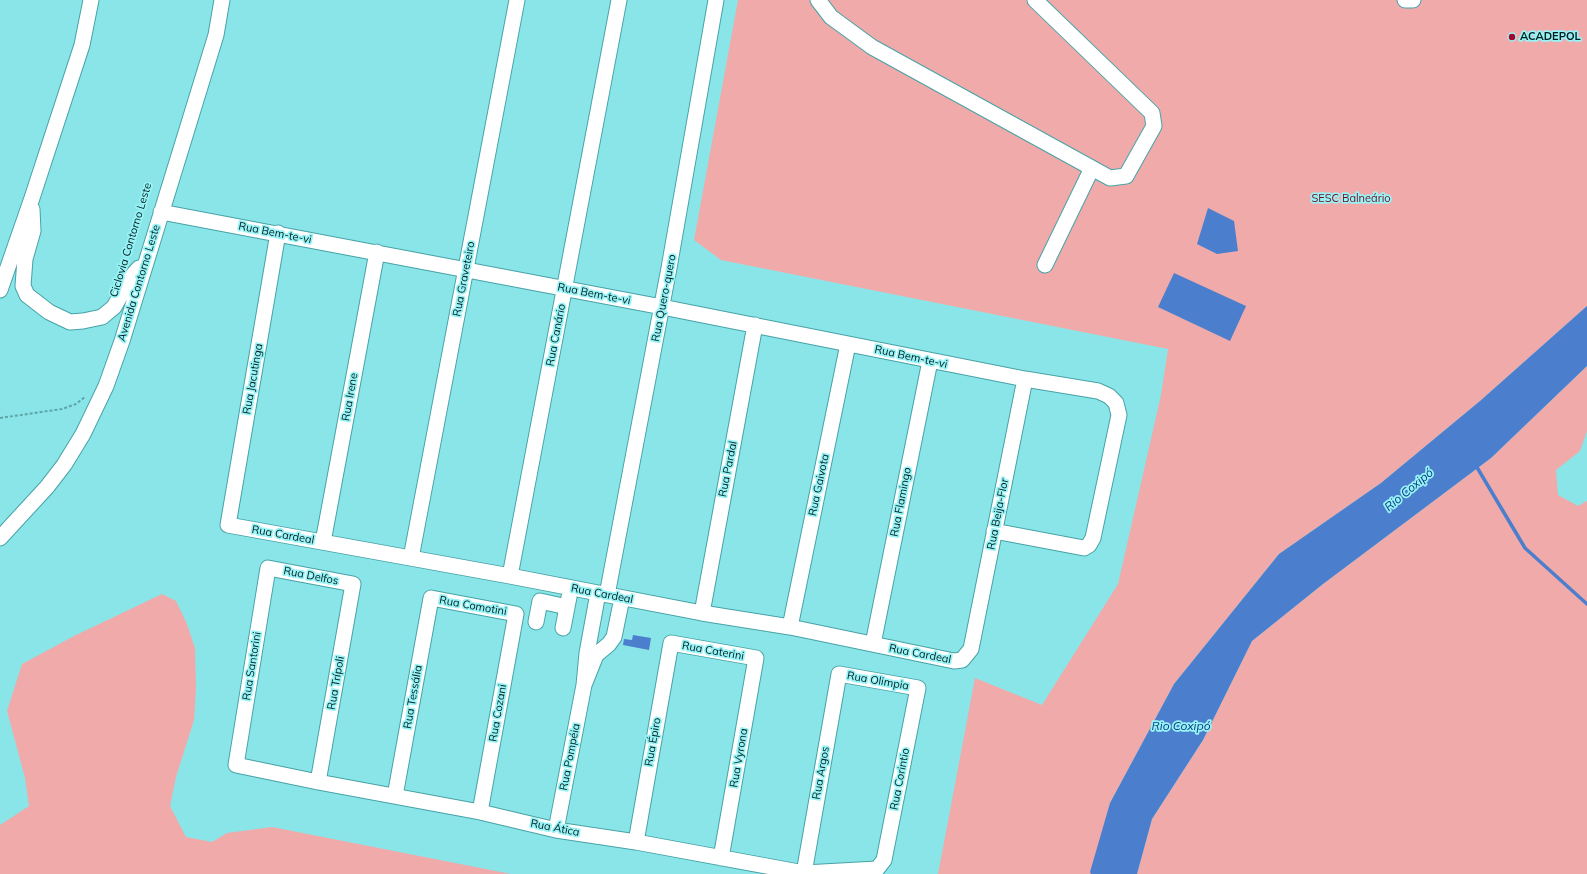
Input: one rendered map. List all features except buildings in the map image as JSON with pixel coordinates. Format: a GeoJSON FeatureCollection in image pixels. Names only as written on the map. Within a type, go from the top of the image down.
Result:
{"type":"FeatureCollection","features":[{"type":"Feature","properties":{"kind":"street"},"geometry":{"type":"LineString","coordinates":[[0,290],[82,46],[91,0]]}},
{"type":"Feature","properties":{"kind":"street","name":"Avenida Contorno Leste"},"geometry":{"type":"LineString","coordinates":[[0,538],[47,487],[83,434],[108,378],[122,341],[216,35],[222,0]]}},
{"type":"Feature","properties":{"kind":"street","name":"Rua Graveteiro"},"geometry":{"type":"LineString","coordinates":[[411,558],[517,0]]}},
{"type":"Feature","properties":{"kind":"street","name":"Rua Canário"},"geometry":{"type":"LineString","coordinates":[[510,576],[619,0]]}},
{"type":"Feature","properties":{"kind":"street","name":"Rua Quero-quero"},"geometry":{"type":"LineString","coordinates":[[607,595],[662,307],[716,0]]}},
{"type":"Feature","properties":{"kind":"street"},"geometry":{"type":"LineString","coordinates":[[818,0],[831,17],[872,47],[1110,178],[1126,176],[1154,126],[1152,113],[1035,0]]}},
{"type":"Feature","properties":{"kind":"street"},"geometry":{"type":"LineString","coordinates":[[1404,0],[1413,0]]}},
{"type":"Feature","properties":{"kind":"street"},"geometry":{"type":"LineString","coordinates":[[1045,265],[1092,168]]}},
{"type":"Feature","properties":{"kind":"street"},"geometry":{"type":"LineString","coordinates":[[32,198],[33,231],[25,259],[23,286],[27,295],[49,312],[70,322],[102,317],[114,307],[131,277],[147,256]]}},
{"type":"Feature","properties":{"kind":"street","name":"Rua Bem-te-vi"},"geometry":{"type":"LineString","coordinates":[[161,212],[466,269],[1025,379]]}},
{"type":"Feature","properties":{"kind":"street","name":"Rua Jacutinga"},"geometry":{"type":"LineString","coordinates":[[228,525],[278,233]]}},
{"type":"Feature","properties":{"kind":"street","name":"Rua Irene"},"geometry":{"type":"LineString","coordinates":[[323,542],[377,252]]}},
{"type":"Feature","properties":{"kind":"street","name":"Rua Pardal"},"geometry":{"type":"LineString","coordinates":[[702,613],[755,326]]}},
{"type":"Feature","properties":{"kind":"street","name":"Rua Gaivota"},"geometry":{"type":"LineString","coordinates":[[790,627],[848,344]]}},
{"type":"Feature","properties":{"kind":"street","name":"Rua Flamingo"},"geometry":{"type":"LineString","coordinates":[[873,644],[930,361]]}},
{"type":"Feature","properties":{"kind":"street"},"geometry":{"type":"LineString","coordinates":[[994,532],[1084,548],[1089,545],[1093,538],[1119,415],[1116,403],[1109,396],[1098,391],[1025,379]]}},
{"type":"Feature","properties":{"kind":"street","name":"Rua Beija-Flor"},"geometry":{"type":"LineString","coordinates":[[971,649],[1025,379]]}},
{"type":"Feature","properties":{"kind":"street","name":"Rua Cardeal"},"geometry":{"type":"LineString","coordinates":[[228,525],[510,576],[702,613],[790,627],[954,661],[962,660],[971,649]]}},
{"type":"Feature","properties":{"kind":"street","name":"Rua Delfos"},"geometry":{"type":"LineString","coordinates":[[268,568],[353,584]]}},
{"type":"Feature","properties":{"kind":"street","name":"Rua Santorini"},"geometry":{"type":"LineString","coordinates":[[236,765],[268,568]]}},
{"type":"Feature","properties":{"kind":"street","name":"Rua Trípoli"},"geometry":{"type":"LineString","coordinates":[[318,782],[353,584]]}},
{"type":"Feature","properties":{"kind":"street"},"geometry":{"type":"LineString","coordinates":[[563,628],[571,588]]}},
{"type":"Feature","properties":{"kind":"street","name":"Rua Pompéia"},"geometry":{"type":"LineString","coordinates":[[584,685],[596,655],[606,647],[614,637],[607,595]]}},
{"type":"Feature","properties":{"kind":"street","name":"Rua Pompéia"},"geometry":{"type":"LineString","coordinates":[[556,830],[584,685],[587,649],[596,633],[607,595]]}},
{"type":"Feature","properties":{"kind":"street","name":"Rua Comotini"},"geometry":{"type":"LineString","coordinates":[[431,598],[516,614]]}},
{"type":"Feature","properties":{"kind":"street","name":"Rua Tessália"},"geometry":{"type":"LineString","coordinates":[[395,796],[431,598]]}},
{"type":"Feature","properties":{"kind":"street"},"geometry":{"type":"LineString","coordinates":[[536,622],[540,601],[567,607]]}},
{"type":"Feature","properties":{"kind":"street","name":"Rua Cozani"},"geometry":{"type":"LineString","coordinates":[[480,812],[516,614]]}},
{"type":"Feature","properties":{"kind":"street","name":"Rua Caterini"},"geometry":{"type":"LineString","coordinates":[[671,643],[756,658]]}},
{"type":"Feature","properties":{"kind":"street","name":"Rua Épiro"},"geometry":{"type":"LineString","coordinates":[[636,842],[671,643]]}},
{"type":"Feature","properties":{"kind":"street","name":"Rua Vyrona"},"geometry":{"type":"LineString","coordinates":[[721,858],[756,658]]}},
{"type":"Feature","properties":{"kind":"street","name":"Rua Olimpia"},"geometry":{"type":"LineString","coordinates":[[839,674],[918,688]]}},
{"type":"Feature","properties":{"kind":"street","name":"Rua Argos"},"geometry":{"type":"LineString","coordinates":[[804,873],[839,674]]}},
{"type":"Feature","properties":{"kind":"street","name":"Rua Corintio"},"geometry":{"type":"LineString","coordinates":[[877,869],[884,860],[918,688]]}},
{"type":"Feature","properties":{"kind":"street","name":"Rua Ática"},"geometry":{"type":"LineString","coordinates":[[236,765],[480,812],[556,830],[636,842],[804,873],[877,869]]}},
{"type":"Feature","properties":{"kind":"path"},"geometry":{"type":"LineString","coordinates":[[0,418],[62,409],[76,404],[88,393]]}},
{"type":"Feature","properties":{"kind":"green space","name":"SESC Balneário"},"geometry":{"type":"Polygon","coordinates":[[[738,0],[1587,0],[1587,306],[1480,401],[1381,483],[1279,554],[1174,684],[1110,803],[1091,874],[938,874],[975,678],[1042,705],[1118,584],[1161,395],[1168,349],[721,260],[694,240],[738,0]]]}},
{"type":"Feature","properties":{"kind":"green space"},"geometry":{"type":"Polygon","coordinates":[[[1587,366],[1587,431],[1580,451],[1556,470],[1558,495],[1578,506],[1587,501],[1587,874],[1137,874],[1152,819],[1203,740],[1252,641],[1323,584],[1491,458],[1587,366]]]}},
{"type":"Feature","properties":{"kind":"green space"},"geometry":{"type":"Polygon","coordinates":[[[162,594],[176,601],[187,624],[195,648],[196,689],[194,720],[176,777],[170,806],[186,837],[212,842],[227,833],[272,827],[511,874],[0,874],[0,825],[29,806],[25,778],[7,711],[22,664],[74,636],[162,594]]]}},
{"type":"Feature","properties":{"kind":"water"},"geometry":{"type":"Polygon","coordinates":[[[1208,208],[1234,221],[1238,251],[1217,254],[1197,244],[1208,208]]]}},
{"type":"Feature","properties":{"kind":"water"},"geometry":{"type":"Polygon","coordinates":[[[1174,273],[1246,306],[1230,341],[1158,307],[1174,273]]]}},
{"type":"Feature","properties":{"kind":"water","name":"Rio Coxipó"},"geometry":{"type":"Polygon","coordinates":[[[1587,306],[1587,366],[1491,458],[1323,584],[1252,641],[1203,740],[1152,819],[1137,874],[1091,874],[1090,872],[1110,803],[1174,684],[1279,554],[1381,483],[1480,401],[1587,306]]]}},
{"type":"Feature","properties":{"kind":"water"},"geometry":{"type":"Polygon","coordinates":[[[633,635],[651,638],[649,650],[623,645],[624,639],[632,640],[633,635]]]}},
{"type":"Feature","properties":{"kind":"waterway"},"geometry":{"type":"LineString","coordinates":[[1475,464],[1525,548],[1587,604]]}},
{"type":"Feature","properties":{"kind":"place","name":"ACADEPOL"},"geometry":{"type":"Point","coordinates":[1512,37]}}]}
